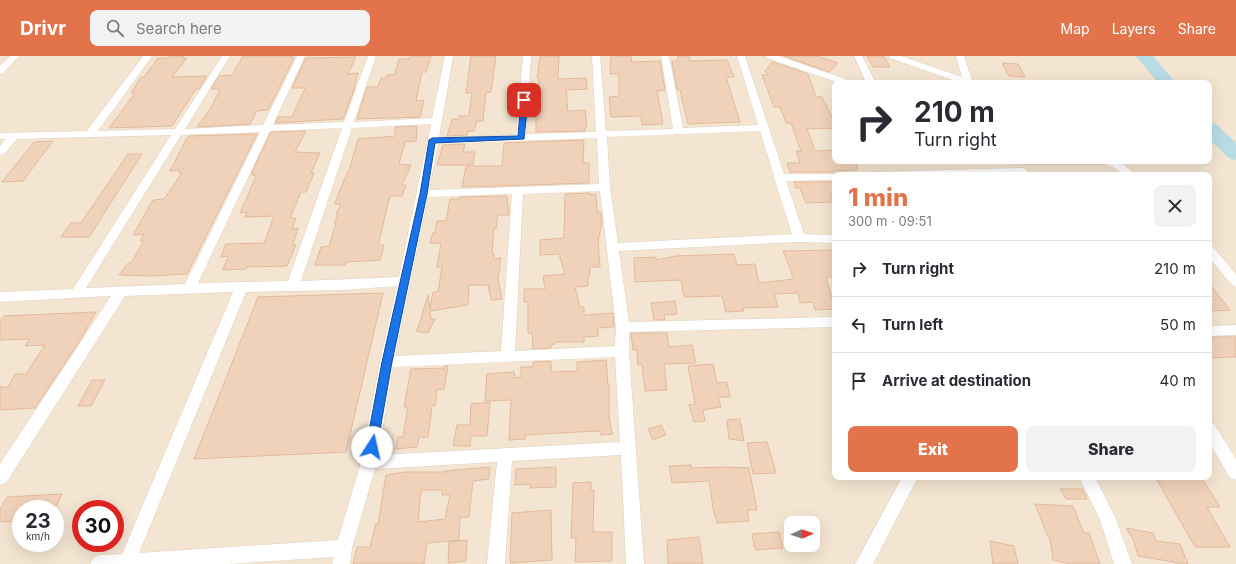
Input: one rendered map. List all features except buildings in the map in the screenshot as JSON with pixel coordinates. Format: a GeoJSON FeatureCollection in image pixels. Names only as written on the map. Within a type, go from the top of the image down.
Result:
{"type":"FeatureCollection","features":[{"type":"Feature","properties":{"kind":"street"},"geometry":{"type":"LineString","coordinates":[[0,71],[15,56]]}},
{"type":"Feature","properties":{"kind":"street"},"geometry":{"type":"LineString","coordinates":[[91,133],[148,56]]}},
{"type":"Feature","properties":{"kind":"street"},"geometry":{"type":"LineString","coordinates":[[76,294],[226,56]]}},
{"type":"Feature","properties":{"kind":"street"},"geometry":{"type":"LineString","coordinates":[[189,288],[301,56]]}},
{"type":"Feature","properties":{"kind":"street"},"geometry":{"type":"LineString","coordinates":[[293,286],[372,56]]}},
{"type":"Feature","properties":{"kind":"street"},"geometry":{"type":"LineString","coordinates":[[99,564],[342,556],[369,462],[387,362],[423,194],[449,56]]}},
{"type":"Feature","properties":{"kind":"street"},"geometry":{"type":"LineString","coordinates":[[521,138],[526,56]]}},
{"type":"Feature","properties":{"kind":"street"},"geometry":{"type":"LineString","coordinates":[[596,56],[603,133],[605,187],[623,327],[622,352],[634,564]]}},
{"type":"Feature","properties":{"kind":"street"},"geometry":{"type":"LineString","coordinates":[[665,56],[679,132]]}},
{"type":"Feature","properties":{"kind":"street"},"geometry":{"type":"LineString","coordinates":[[741,56],[765,128],[778,178],[798,238]]}},
{"type":"Feature","properties":{"kind":"street"},"geometry":{"type":"LineString","coordinates":[[770,56],[839,80]]}},
{"type":"Feature","properties":{"kind":"street"},"geometry":{"type":"LineString","coordinates":[[858,56],[870,80]]}},
{"type":"Feature","properties":{"kind":"street"},"geometry":{"type":"LineString","coordinates":[[893,56],[962,80]]}},
{"type":"Feature","properties":{"kind":"street"},"geometry":{"type":"LineString","coordinates":[[960,56],[967,80]]}},
{"type":"Feature","properties":{"kind":"street"},"geometry":{"type":"LineString","coordinates":[[0,136],[179,132],[436,121]]}},
{"type":"Feature","properties":{"kind":"street"},"geometry":{"type":"LineString","coordinates":[[432,140],[521,138],[603,133],[679,132],[765,128]]}},
{"type":"Feature","properties":{"kind":"street"},"geometry":{"type":"LineString","coordinates":[[0,152],[15,135]]}},
{"type":"Feature","properties":{"kind":"street"},"geometry":{"type":"LineString","coordinates":[[1115,164],[1127,172]]}},
{"type":"Feature","properties":{"kind":"street"},"geometry":{"type":"LineString","coordinates":[[778,178],[832,177]]}},
{"type":"Feature","properties":{"kind":"street"},"geometry":{"type":"LineString","coordinates":[[423,194],[605,187]]}},
{"type":"Feature","properties":{"kind":"street"},"geometry":{"type":"LineString","coordinates":[[508,356],[518,191]]}},
{"type":"Feature","properties":{"kind":"street"},"geometry":{"type":"LineString","coordinates":[[613,247],[798,238],[832,238]]}},
{"type":"Feature","properties":{"kind":"street"},"geometry":{"type":"LineString","coordinates":[[1212,254],[1236,282]]}},
{"type":"Feature","properties":{"kind":"street"},"geometry":{"type":"LineString","coordinates":[[0,296],[242,286],[344,285],[405,281]]}},
{"type":"Feature","properties":{"kind":"street"},"geometry":{"type":"LineString","coordinates":[[127,563],[242,286]]}},
{"type":"Feature","properties":{"kind":"street"},"geometry":{"type":"LineString","coordinates":[[0,478],[121,291]]}},
{"type":"Feature","properties":{"kind":"street"},"geometry":{"type":"LineString","coordinates":[[623,327],[832,322]]}},
{"type":"Feature","properties":{"kind":"street"},"geometry":{"type":"LineString","coordinates":[[1212,331],[1236,330]]}},
{"type":"Feature","properties":{"kind":"street"},"geometry":{"type":"LineString","coordinates":[[387,362],[622,352]]}},
{"type":"Feature","properties":{"kind":"street"},"geometry":{"type":"LineString","coordinates":[[1212,434],[1236,473]]}},
{"type":"Feature","properties":{"kind":"street"},"geometry":{"type":"LineString","coordinates":[[369,462],[628,448]]}},
{"type":"Feature","properties":{"kind":"street"},"geometry":{"type":"LineString","coordinates":[[496,564],[505,454]]}},
{"type":"Feature","properties":{"kind":"street"},"geometry":{"type":"LineString","coordinates":[[864,564],[908,480]]}},
{"type":"Feature","properties":{"kind":"street"},"geometry":{"type":"LineString","coordinates":[[1090,480],[1106,511],[1117,541],[1123,564]]}},
{"type":"Feature","properties":{"kind":"shaded area"},"geometry":{"type":"Polygon","coordinates":[[[0,56],[1236,56],[1236,564],[0,564],[0,56]]]}},
{"type":"Feature","properties":{"kind":"waterway"},"geometry":{"type":"LineString","coordinates":[[1144,56],[1164,80]]}},
{"type":"Feature","properties":{"kind":"waterway"},"geometry":{"type":"LineString","coordinates":[[1212,131],[1236,154]]}},
{"type":"Feature","properties":{"kind":"route"},"geometry":{"type":"LineString","coordinates":[[372,447],[387,362],[423,194],[432,140],[521,138],[524,100]]}}]}
